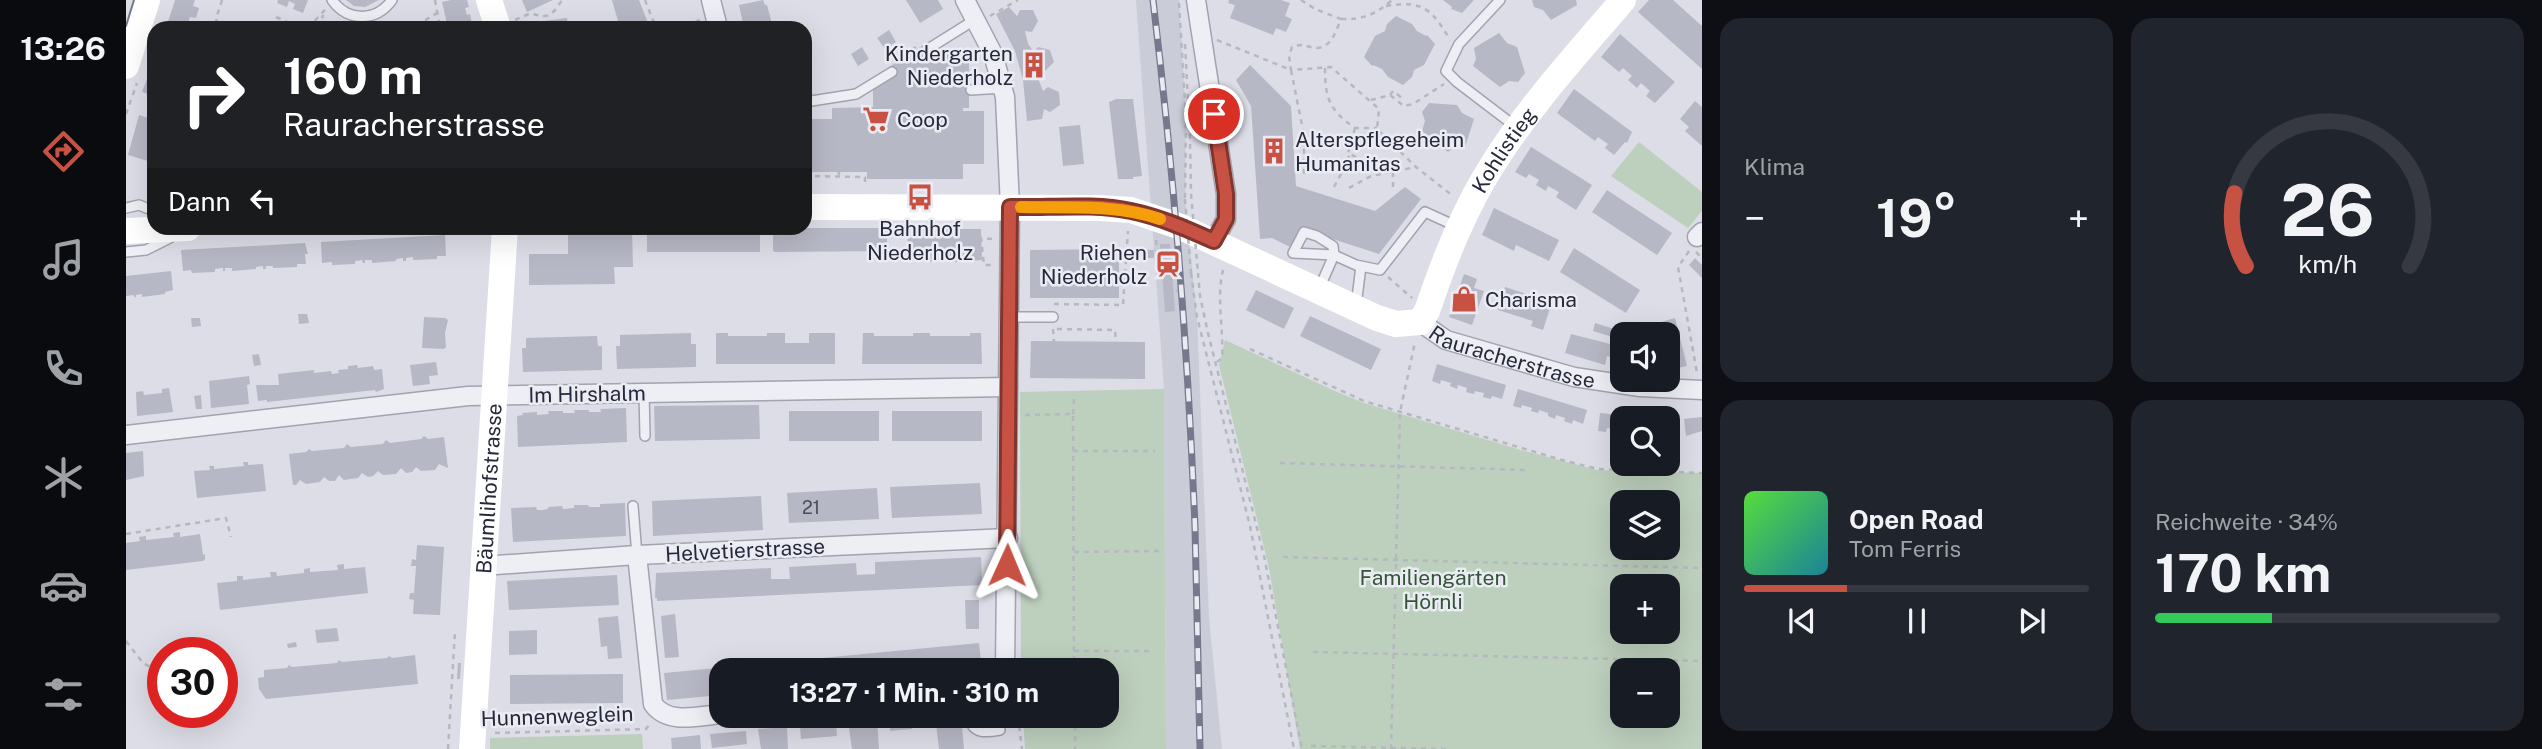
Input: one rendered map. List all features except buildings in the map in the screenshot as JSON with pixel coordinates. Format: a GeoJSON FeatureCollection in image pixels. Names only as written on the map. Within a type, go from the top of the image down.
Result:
{"type":"FeatureCollection","features":[{"type":"Feature","properties":{"kind":"street"},"geometry":{"type":"LineString","coordinates":[[126,66],[147,0]]}},
{"type":"Feature","properties":{"kind":"street"},"geometry":{"type":"LineString","coordinates":[[489,0],[495,21]]}},
{"type":"Feature","properties":{"kind":"street"},"geometry":{"type":"LineString","coordinates":[[965,0],[993,54],[1003,89],[1010,207],[1005,658]]}},
{"type":"Feature","properties":{"kind":"street"},"geometry":{"type":"LineString","coordinates":[[1196,0],[1226,194],[1224,246]]}},
{"type":"Feature","properties":{"kind":"street","name":"Kohlistieg"},"geometry":{"type":"LineString","coordinates":[[1423,316],[1464,218],[1492,165],[1542,96],[1623,0]]}},
{"type":"Feature","properties":{"kind":"street","name":"Rauracherstrasse"},"geometry":{"type":"LineString","coordinates":[[812,207],[1129,210],[1181,227],[1396,324],[1423,316],[1446,340],[1574,377],[1640,387],[1701,390]]}},
{"type":"Feature","properties":{"kind":"street"},"geometry":{"type":"LineString","coordinates":[[126,231],[147,230]]}},
{"type":"Feature","properties":{"kind":"street","name":"Bäumlihofstrasse"},"geometry":{"type":"LineString","coordinates":[[472,742],[504,235]]}},
{"type":"Feature","properties":{"kind":"street","name":"Im Hirshalm"},"geometry":{"type":"LineString","coordinates":[[126,435],[493,395],[1008,387]]}},
{"type":"Feature","properties":{"kind":"street","name":"Helvetierstrasse"},"geometry":{"type":"LineString","coordinates":[[483,566],[637,555],[1008,538]]}},
{"type":"Feature","properties":{"kind":"street"},"geometry":{"type":"LineString","coordinates":[[637,555],[653,704],[667,717],[709,715]]}},
{"type":"Feature","properties":{"kind":"lane"},"geometry":{"type":"LineString","coordinates":[[333,1],[347,14],[368,17],[378,13],[392,0]]}},
{"type":"Feature","properties":{"kind":"lane"},"geometry":{"type":"LineString","coordinates":[[1500,0],[1455,50],[1446,71],[1518,129]]}},
{"type":"Feature","properties":{"kind":"lane"},"geometry":{"type":"LineString","coordinates":[[928,49],[977,21]]}},
{"type":"Feature","properties":{"kind":"lane"},"geometry":{"type":"LineString","coordinates":[[812,101],[856,94],[892,72]]}},
{"type":"Feature","properties":{"kind":"lane"},"geometry":{"type":"LineString","coordinates":[[971,90],[1003,89]]}},
{"type":"Feature","properties":{"kind":"lane"},"geometry":{"type":"LineString","coordinates":[[126,208],[139,205],[147,208]]}},
{"type":"Feature","properties":{"kind":"lane"},"geometry":{"type":"LineString","coordinates":[[1318,290],[1334,255],[1380,270],[1425,212],[1464,218]]}},
{"type":"Feature","properties":{"kind":"lane"},"geometry":{"type":"LineString","coordinates":[[126,252],[146,250],[172,235]]}},
{"type":"Feature","properties":{"kind":"lane"},"geometry":{"type":"LineString","coordinates":[[1356,308],[1361,266]]}},
{"type":"Feature","properties":{"kind":"lane"},"geometry":{"type":"LineString","coordinates":[[1008,317],[1053,317]]}},
{"type":"Feature","properties":{"kind":"lane"},"geometry":{"type":"LineString","coordinates":[[643,393],[645,436]]}},
{"type":"Feature","properties":{"kind":"lane"},"geometry":{"type":"LineString","coordinates":[[633,506],[637,555]]}},
{"type":"Feature","properties":{"kind":"lane"},"geometry":{"type":"LineString","coordinates":[[974,728],[985,733],[1000,730]]}},
{"type":"Feature","properties":{"kind":"path"},"geometry":{"type":"LineString","coordinates":[[217,21],[222,0]]}},
{"type":"Feature","properties":{"kind":"path"},"geometry":{"type":"LineString","coordinates":[[435,0],[439,21]]}},
{"type":"Feature","properties":{"kind":"path"},"geometry":{"type":"LineString","coordinates":[[512,21],[531,13],[541,17],[552,14],[562,0]]}},
{"type":"Feature","properties":{"kind":"path"},"geometry":{"type":"LineString","coordinates":[[645,0],[653,21]]}},
{"type":"Feature","properties":{"kind":"path"},"geometry":{"type":"LineString","coordinates":[[977,21],[1018,0]]}},
{"type":"Feature","properties":{"kind":"path"},"geometry":{"type":"LineString","coordinates":[[1181,0],[1189,106],[1191,194],[1200,296],[1264,556],[1302,749]]}},
{"type":"Feature","properties":{"kind":"path"},"geometry":{"type":"LineString","coordinates":[[1181,0],[1185,199],[1197,317],[1250,526],[1294,749]]}},
{"type":"Feature","properties":{"kind":"path"},"geometry":{"type":"LineString","coordinates":[[1301,0],[1315,9],[1341,19],[1357,20],[1375,14],[1392,0]]}},
{"type":"Feature","properties":{"kind":"path"},"geometry":{"type":"LineString","coordinates":[[315,21],[333,1]]}},
{"type":"Feature","properties":{"kind":"path"},"geometry":{"type":"LineString","coordinates":[[1386,6],[1415,3],[1427,10],[1437,20],[1455,50]]}},
{"type":"Feature","properties":{"kind":"path"},"geometry":{"type":"LineString","coordinates":[[322,21],[324,12]]}},
{"type":"Feature","properties":{"kind":"path"},"geometry":{"type":"LineString","coordinates":[[424,21],[437,13]]}},
{"type":"Feature","properties":{"kind":"path"},"geometry":{"type":"LineString","coordinates":[[696,21],[714,14]]}},
{"type":"Feature","properties":{"kind":"path"},"geometry":{"type":"LineString","coordinates":[[276,17],[285,21]]}},
{"type":"Feature","properties":{"kind":"path"},"geometry":{"type":"LineString","coordinates":[[1304,177],[1304,135],[1289,56],[1292,47],[1303,44],[1317,48],[1324,46],[1334,37],[1341,19]]}},
{"type":"Feature","properties":{"kind":"path"},"geometry":{"type":"LineString","coordinates":[[1201,34],[1290,70],[1331,67],[1379,109],[1377,128]]}},
{"type":"Feature","properties":{"kind":"path"},"geometry":{"type":"LineString","coordinates":[[895,60],[917,46]]}},
{"type":"Feature","properties":{"kind":"path"},"geometry":{"type":"LineString","coordinates":[[1325,68],[1325,90],[1329,103],[1346,122],[1355,128],[1377,128],[1464,218]]}},
{"type":"Feature","properties":{"kind":"path"},"geometry":{"type":"LineString","coordinates":[[1390,95],[1404,106],[1413,104],[1452,77]]}},
{"type":"Feature","properties":{"kind":"path"},"geometry":{"type":"LineString","coordinates":[[1369,100],[1390,95],[1393,91],[1402,98]]}},
{"type":"Feature","properties":{"kind":"path"},"geometry":{"type":"LineString","coordinates":[[1334,187],[1349,159],[1348,153],[1355,128]]}},
{"type":"Feature","properties":{"kind":"path"},"geometry":{"type":"LineString","coordinates":[[838,150],[839,176]]}},
{"type":"Feature","properties":{"kind":"path"},"geometry":{"type":"LineString","coordinates":[[1348,153],[1360,159]]}},
{"type":"Feature","properties":{"kind":"path"},"geometry":{"type":"LineString","coordinates":[[1349,188],[1371,176],[1416,167]]}},
{"type":"Feature","properties":{"kind":"path"},"geometry":{"type":"LineString","coordinates":[[1393,172],[1393,190]]}},
{"type":"Feature","properties":{"kind":"path"},"geometry":{"type":"LineString","coordinates":[[812,176],[865,177],[864,190]]}},
{"type":"Feature","properties":{"kind":"path"},"geometry":{"type":"LineString","coordinates":[[818,176],[818,183]]}},
{"type":"Feature","properties":{"kind":"path"},"geometry":{"type":"LineString","coordinates":[[1047,304],[1123,305],[1129,210]]}},
{"type":"Feature","properties":{"kind":"path"},"geometry":{"type":"LineString","coordinates":[[1700,235],[1678,267],[1701,390]]}},
{"type":"Feature","properties":{"kind":"path"},"geometry":{"type":"LineString","coordinates":[[981,238],[984,265],[1009,265]]}},
{"type":"Feature","properties":{"kind":"path"},"geometry":{"type":"LineString","coordinates":[[1217,362],[1222,358],[1223,344],[1220,281],[1224,246]]}},
{"type":"Feature","properties":{"kind":"path"},"geometry":{"type":"LineString","coordinates":[[1174,252],[1164,252],[1166,292],[1177,290]]}},
{"type":"Feature","properties":{"kind":"path"},"geometry":{"type":"LineString","coordinates":[[1380,270],[1423,316],[1400,412],[1394,748]]}},
{"type":"Feature","properties":{"kind":"path"},"geometry":{"type":"LineString","coordinates":[[1053,328],[1115,330],[1116,342]]}},
{"type":"Feature","properties":{"kind":"path"},"geometry":{"type":"LineString","coordinates":[[1250,349],[1337,390],[1400,412],[1598,469],[1702,473]]}},
{"type":"Feature","properties":{"kind":"path"},"geometry":{"type":"LineString","coordinates":[[1074,399],[1074,658]]}},
{"type":"Feature","properties":{"kind":"path"},"geometry":{"type":"LineString","coordinates":[[1008,415],[1073,414]]}},
{"type":"Feature","properties":{"kind":"path"},"geometry":{"type":"LineString","coordinates":[[1073,451],[1155,451]]}},
{"type":"Feature","properties":{"kind":"path"},"geometry":{"type":"LineString","coordinates":[[1280,463],[1526,470]]}},
{"type":"Feature","properties":{"kind":"path"},"geometry":{"type":"LineString","coordinates":[[126,534],[226,518],[231,537]]}},
{"type":"Feature","properties":{"kind":"path"},"geometry":{"type":"LineString","coordinates":[[1074,552],[1159,551]]}},
{"type":"Feature","properties":{"kind":"path"},"geometry":{"type":"LineString","coordinates":[[1283,557],[1702,568]]}},
{"type":"Feature","properties":{"kind":"path"},"geometry":{"type":"LineString","coordinates":[[448,749],[455,631]]}},
{"type":"Feature","properties":{"kind":"path"},"geometry":{"type":"LineString","coordinates":[[126,641],[147,665]]}},
{"type":"Feature","properties":{"kind":"path"},"geometry":{"type":"LineString","coordinates":[[1074,651],[1151,651]]}},
{"type":"Feature","properties":{"kind":"path"},"geometry":{"type":"LineString","coordinates":[[1313,652],[1702,661]]}},
{"type":"Feature","properties":{"kind":"path","name":"Hunnenweglein"},"geometry":{"type":"LineString","coordinates":[[472,742],[646,729],[659,712]]}},
{"type":"Feature","properties":{"kind":"path"},"geometry":{"type":"LineString","coordinates":[[1019,728],[1021,749]]}},
{"type":"Feature","properties":{"kind":"path"},"geometry":{"type":"LineString","coordinates":[[1074,728],[1075,749]]}},
{"type":"Feature","properties":{"kind":"path"},"geometry":{"type":"LineString","coordinates":[[1311,746],[1446,749]]}},
{"type":"Feature","properties":{"kind":"shaded area"},"geometry":{"type":"Polygon","coordinates":[[[1136,0],[1179,0],[1186,120],[1185,199],[1197,317],[1209,618],[1222,749],[1166,749],[1164,389],[1136,0]]]}},
{"type":"Feature","properties":{"kind":"green space"},"geometry":{"type":"Polygon","coordinates":[[[1639,142],[1702,192],[1702,211],[1688,228],[1611,176],[1639,142]]]}},
{"type":"Feature","properties":{"kind":"green space","name":"Familiengärten Hörnli"},"geometry":{"type":"Polygon","coordinates":[[[1225,340],[1364,403],[1521,450],[1597,470],[1610,470],[1610,476],[1680,476],[1680,472],[1702,473],[1702,749],[1300,749],[1269,568],[1219,365],[1225,340]]]}},
{"type":"Feature","properties":{"kind":"green space"},"geometry":{"type":"Polygon","coordinates":[[[1164,389],[1166,749],[1025,749],[1024,728],[1119,728],[1119,658],[1021,658],[1020,392],[1164,389]]]}},
{"type":"Feature","properties":{"kind":"green space"},"geometry":{"type":"Polygon","coordinates":[[[642,734],[643,749],[490,749],[490,738],[642,734]]]}},
{"type":"Feature","properties":{"kind":"tram line"},"geometry":{"type":"LineString","coordinates":[[126,26],[134,0]]}},
{"type":"Feature","properties":{"kind":"railway"},"geometry":{"type":"LineString","coordinates":[[1153,0],[1174,197],[1188,395],[1195,527],[1200,749]]}},
{"type":"Feature","properties":{"kind":"slow traffic"},"geometry":{"type":"LineString","coordinates":[[1021,207],[1110,208],[1160,219]]}},
{"type":"Feature","properties":{"kind":"place","name":"Kindergarten Niederholz"},"geometry":{"type":"Point","coordinates":[1034,65]}},
{"type":"Feature","properties":{"kind":"place","name":"Coop"},"geometry":{"type":"Point","coordinates":[876,119]}},
{"type":"Feature","properties":{"kind":"place","name":"Alterspflegeheim Humanitas"},"geometry":{"type":"Point","coordinates":[1274,151]}},
{"type":"Feature","properties":{"kind":"place","name":"Bahnhof Niederholz"},"geometry":{"type":"Point","coordinates":[920,197]}},
{"type":"Feature","properties":{"kind":"place","name":"Riehen Niederholz"},"geometry":{"type":"Point","coordinates":[1168,264]}},
{"type":"Feature","properties":{"kind":"place","name":"Charisma"},"geometry":{"type":"Point","coordinates":[1464,299]}},
{"type":"Feature","properties":{"kind":"route"},"geometry":{"type":"LineString","coordinates":[[1007,565],[1010,207],[1110,208],[1131,211],[1154,217],[1214,241],[1226,219],[1226,194],[1214,114]]}}]}
